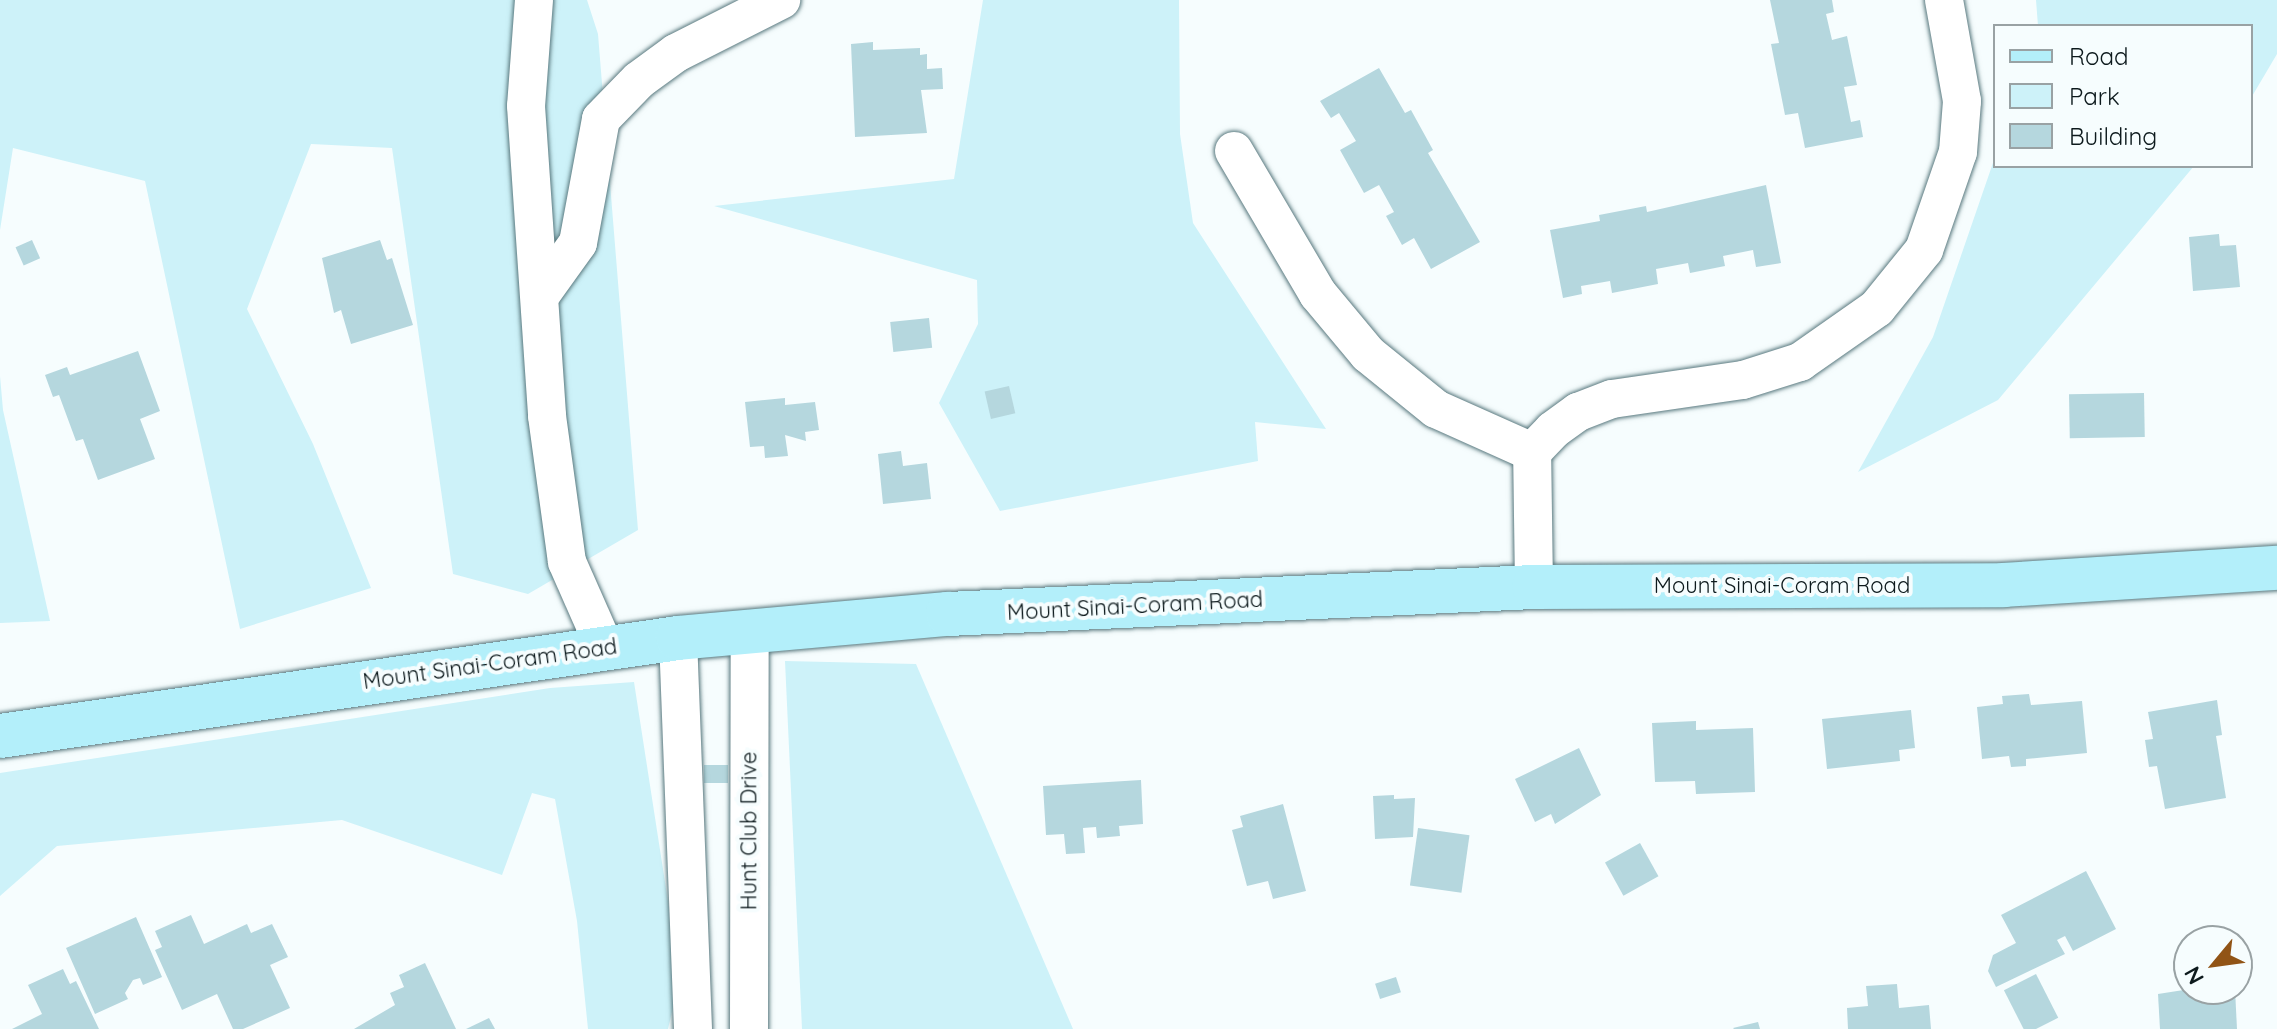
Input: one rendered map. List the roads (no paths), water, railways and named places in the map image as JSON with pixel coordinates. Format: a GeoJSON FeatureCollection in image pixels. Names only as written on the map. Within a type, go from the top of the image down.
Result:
{"type":"FeatureCollection","features":[{"type":"Feature","properties":{"kind":"main road","name":"Mount Sinai-Coram Road"},"geometry":{"type":"LineString","coordinates":[[0,736],[678,638],[948,614],[1534,587],[2003,585],[2277,568]]}},
{"type":"Feature","properties":{"kind":"street"},"geometry":{"type":"LineString","coordinates":[[534,0],[526,106],[547,416],[567,562],[605,648]]}},
{"type":"Feature","properties":{"kind":"street"},"geometry":{"type":"LineString","coordinates":[[540,296],[578,243],[601,119],[639,80],[676,53],[781,0]]}},
{"type":"Feature","properties":{"kind":"street"},"geometry":{"type":"LineString","coordinates":[[1534,587],[1532,452],[1578,412],[1612,399],[1743,380],[1800,362],[1852,329],[1902,280],[1924,250],[1942,208],[1958,152],[1962,101],[1944,0]]}},
{"type":"Feature","properties":{"kind":"street"},"geometry":{"type":"LineString","coordinates":[[1234,151],[1318,294],[1368,354],[1436,409],[1532,452]]}},
{"type":"Feature","properties":{"kind":"street","name":"Hunt Club Drive"},"geometry":{"type":"LineString","coordinates":[[749,1029],[750,632]]}},
{"type":"Feature","properties":{"kind":"street"},"geometry":{"type":"LineString","coordinates":[[678,638],[693,1029]]}}]}
